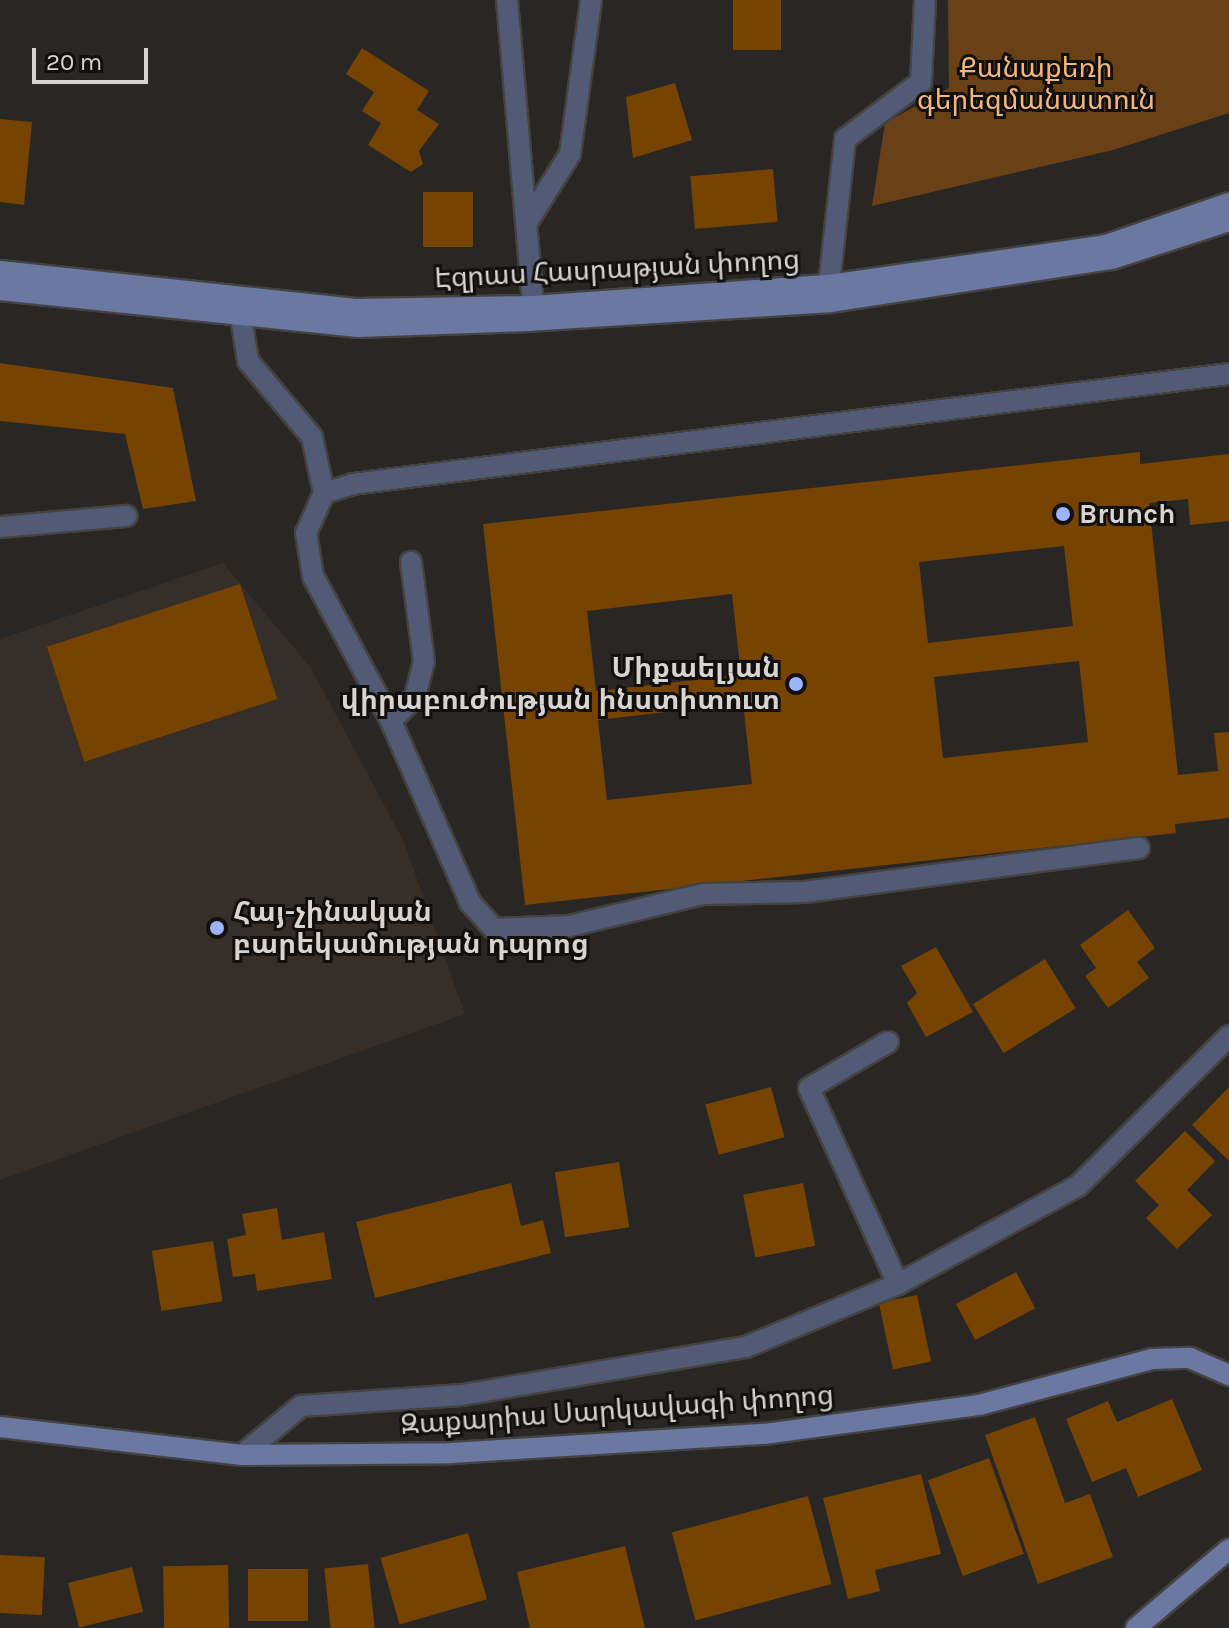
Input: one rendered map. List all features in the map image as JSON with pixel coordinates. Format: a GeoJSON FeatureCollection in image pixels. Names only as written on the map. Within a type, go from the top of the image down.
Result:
{"type":"FeatureCollection","features":[{"type":"Feature","properties":{"kind":"street"},"geometry":{"type":"LineString","coordinates":[[507,0],[533,306]]}},
{"type":"Feature","properties":{"kind":"street"},"geometry":{"type":"LineString","coordinates":[[528,221],[570,154],[591,0]]}},
{"type":"Feature","properties":{"kind":"street"},"geometry":{"type":"LineString","coordinates":[[829,285],[845,139],[921,82],[925,0]]}},
{"type":"Feature","properties":{"kind":"street","name":"Էզրաս Հասրաթյան փողոց"},"geometry":{"type":"LineString","coordinates":[[0,290],[356,309],[533,306],[829,285],[1106,245],[1228,212]]}},
{"type":"Feature","properties":{"kind":"street","name":"Էզրաս Հասրաթյան փողոց"},"geometry":{"type":"LineString","coordinates":[[0,271],[238,304],[358,327],[830,302],[1112,259],[1228,212]]}},
{"type":"Feature","properties":{"kind":"street"},"geometry":{"type":"LineString","coordinates":[[238,304],[248,361],[312,437],[324,493],[306,533],[310,566],[391,721],[470,902],[494,929],[570,926],[703,894],[805,892],[1139,848]]}},
{"type":"Feature","properties":{"kind":"street"},"geometry":{"type":"LineString","coordinates":[[324,493],[1229,374]]}},
{"type":"Feature","properties":{"kind":"street"},"geometry":{"type":"LineString","coordinates":[[0,527],[127,516]]}},
{"type":"Feature","properties":{"kind":"street"},"geometry":{"type":"LineString","coordinates":[[391,721],[415,697],[424,662],[411,562]]}},
{"type":"Feature","properties":{"kind":"street"},"geometry":{"type":"LineString","coordinates":[[242,1455],[301,1406],[462,1395],[746,1347],[898,1284],[1078,1186],[1229,1036]]}},
{"type":"Feature","properties":{"kind":"street"},"geometry":{"type":"LineString","coordinates":[[888,1042],[809,1088],[898,1284]]}},
{"type":"Feature","properties":{"kind":"street","name":"Զաքարիա Սարկավագի փողոց"},"geometry":{"type":"LineString","coordinates":[[0,1427],[242,1455],[451,1453],[764,1434],[979,1405],[1152,1359],[1190,1358],[1229,1375]]}},
{"type":"Feature","properties":{"kind":"street"},"geometry":{"type":"LineString","coordinates":[[1136,1628],[1229,1549]]}},
{"type":"Feature","properties":{"kind":"shaded area","name":"Հայ-չինական բարեկամության դպրոց"},"geometry":{"type":"Polygon","coordinates":[[[223,563],[311,668],[404,842],[465,1014],[0,1180],[0,639],[223,563]]]}},
{"type":"Feature","properties":{"kind":"green space","name":"Քանաքեռի գերեզմանատուն"},"geometry":{"type":"Polygon","coordinates":[[[948,0],[1229,0],[1229,113],[1113,150],[872,206],[885,123],[949,88],[948,0]]]}},
{"type":"Feature","properties":{"kind":"building"},"geometry":{"type":"Polygon","coordinates":[[[733,0],[781,0],[781,50],[733,50],[733,0]]]}},
{"type":"Feature","properties":{"kind":"building"},"geometry":{"type":"Polygon","coordinates":[[[362,48],[429,91],[417,110],[439,124],[419,151],[423,164],[411,172],[368,145],[381,123],[362,111],[374,92],[346,74],[362,48]]]}},
{"type":"Feature","properties":{"kind":"building"},"geometry":{"type":"Polygon","coordinates":[[[675,83],[692,140],[633,158],[626,97],[675,83]]]}},
{"type":"Feature","properties":{"kind":"building"},"geometry":{"type":"Polygon","coordinates":[[[0,119],[32,122],[24,205],[0,202],[0,119]]]}},
{"type":"Feature","properties":{"kind":"building"},"geometry":{"type":"Polygon","coordinates":[[[773,169],[778,222],[695,229],[690,176],[773,169]]]}},
{"type":"Feature","properties":{"kind":"building"},"geometry":{"type":"Polygon","coordinates":[[[423,192],[473,192],[473,247],[423,247],[423,192]]]}},
{"type":"Feature","properties":{"kind":"building"},"geometry":{"type":"Polygon","coordinates":[[[0,363],[173,388],[196,501],[143,509],[125,434],[0,421],[0,363]]]}},
{"type":"Feature","properties":{"kind":"building","name":"Միքաելյան վիրաբուժության ինստիտուտ"},"geometry":{"type":"Polygon","coordinates":[[[1140,452],[1140,464],[1229,454],[1229,521],[1190,525],[1188,499],[1149,503],[1178,775],[1218,771],[1214,733],[1229,732],[1229,818],[1175,824],[1176,833],[525,905],[483,524],[1140,452]],[[1064,546],[919,562],[928,643],[1073,626],[1064,546]],[[732,594],[587,611],[596,691],[741,675],[732,594]],[[1079,661],[934,677],[943,758],[1088,742],[1079,661]],[[743,703],[598,720],[607,800],[752,784],[743,703]]]}},
{"type":"Feature","properties":{"kind":"building"},"geometry":{"type":"Polygon","coordinates":[[[240,584],[277,699],[84,762],[47,647],[240,584]]]}},
{"type":"Feature","properties":{"kind":"building"},"geometry":{"type":"Polygon","coordinates":[[[1128,910],[1155,948],[1137,962],[1149,978],[1108,1008],[1085,976],[1096,968],[1080,945],[1128,910]]]}},
{"type":"Feature","properties":{"kind":"building"},"geometry":{"type":"Polygon","coordinates":[[[936,947],[973,1012],[926,1037],[907,1003],[917,993],[901,966],[936,947]]]}},
{"type":"Feature","properties":{"kind":"building"},"geometry":{"type":"Polygon","coordinates":[[[1045,959],[1076,1008],[1004,1053],[973,1004],[1045,959]]]}},
{"type":"Feature","properties":{"kind":"building"},"geometry":{"type":"Polygon","coordinates":[[[771,1087],[784,1137],[719,1155],[705,1105],[771,1087]]]}},
{"type":"Feature","properties":{"kind":"building"},"geometry":{"type":"Polygon","coordinates":[[[1229,1087],[1229,1161],[1192,1125],[1229,1087]]]}},
{"type":"Feature","properties":{"kind":"building"},"geometry":{"type":"Polygon","coordinates":[[[1185,1131],[1215,1161],[1187,1190],[1212,1215],[1177,1249],[1146,1218],[1159,1205],[1135,1181],[1185,1131]]]}},
{"type":"Feature","properties":{"kind":"building"},"geometry":{"type":"Polygon","coordinates":[[[619,1162],[629,1227],[565,1237],[555,1172],[619,1162]]]}},
{"type":"Feature","properties":{"kind":"building"},"geometry":{"type":"Polygon","coordinates":[[[511,1183],[521,1226],[543,1220],[551,1253],[375,1298],[356,1222],[511,1183]]]}},
{"type":"Feature","properties":{"kind":"building"},"geometry":{"type":"Polygon","coordinates":[[[803,1183],[815,1246],[755,1257],[743,1195],[803,1183]]]}},
{"type":"Feature","properties":{"kind":"building"},"geometry":{"type":"Polygon","coordinates":[[[277,1208],[282,1240],[324,1232],[332,1279],[257,1291],[255,1274],[233,1277],[227,1239],[246,1235],[242,1214],[277,1208]]]}},
{"type":"Feature","properties":{"kind":"building"},"geometry":{"type":"Polygon","coordinates":[[[213,1241],[223,1301],[161,1311],[152,1251],[213,1241]]]}},
{"type":"Feature","properties":{"kind":"building"},"geometry":{"type":"Polygon","coordinates":[[[1016,1272],[1035,1308],[975,1340],[956,1304],[1016,1272]]]}},
{"type":"Feature","properties":{"kind":"building"},"geometry":{"type":"Polygon","coordinates":[[[917,1295],[931,1362],[893,1370],[879,1303],[917,1295]]]}},
{"type":"Feature","properties":{"kind":"building"},"geometry":{"type":"Polygon","coordinates":[[[1172,1399],[1202,1470],[1138,1497],[1126,1468],[1092,1482],[1066,1419],[1108,1401],[1117,1422],[1172,1399]]]}},
{"type":"Feature","properties":{"kind":"building"},"geometry":{"type":"Polygon","coordinates":[[[1035,1417],[1065,1503],[1090,1494],[1113,1557],[1038,1584],[985,1435],[1035,1417]]]}},
{"type":"Feature","properties":{"kind":"building"},"geometry":{"type":"Polygon","coordinates":[[[989,1458],[1024,1554],[963,1576],[928,1480],[989,1458]]]}},
{"type":"Feature","properties":{"kind":"building"},"geometry":{"type":"Polygon","coordinates":[[[921,1474],[941,1554],[875,1570],[880,1591],[848,1599],[823,1498],[921,1474]]]}},
{"type":"Feature","properties":{"kind":"building"},"geometry":{"type":"Polygon","coordinates":[[[808,1496],[832,1584],[695,1620],[672,1532],[808,1496]]]}},
{"type":"Feature","properties":{"kind":"building"},"geometry":{"type":"Polygon","coordinates":[[[468,1533],[487,1599],[400,1624],[381,1558],[468,1533]]]}},
{"type":"Feature","properties":{"kind":"building"},"geometry":{"type":"Polygon","coordinates":[[[625,1546],[645,1628],[530,1628],[517,1572],[625,1546]]]}},
{"type":"Feature","properties":{"kind":"building"},"geometry":{"type":"Polygon","coordinates":[[[0,1555],[45,1557],[42,1615],[0,1613],[0,1555]]]}},
{"type":"Feature","properties":{"kind":"building"},"geometry":{"type":"Polygon","coordinates":[[[368,1564],[375,1628],[330,1628],[324,1569],[368,1564]]]}},
{"type":"Feature","properties":{"kind":"building"},"geometry":{"type":"Polygon","coordinates":[[[228,1565],[229,1628],[164,1628],[163,1566],[228,1565]]]}},
{"type":"Feature","properties":{"kind":"building"},"geometry":{"type":"Polygon","coordinates":[[[132,1567],[143,1612],[79,1628],[68,1583],[132,1567]]]}},
{"type":"Feature","properties":{"kind":"building"},"geometry":{"type":"Polygon","coordinates":[[[248,1569],[308,1569],[308,1621],[248,1621],[248,1569]]]}},
{"type":"Feature","properties":{"kind":"place","name":"Brunch"},"geometry":{"type":"Point","coordinates":[1063,514]}},
{"type":"Feature","properties":{"kind":"place","name":"Միքաելյան վիրաբուժության ինստիտուտ"},"geometry":{"type":"Point","coordinates":[796,684]}},
{"type":"Feature","properties":{"kind":"place","name":"Հայ-չինական բարեկամության դպրոց"},"geometry":{"type":"Point","coordinates":[217,928]}}]}
